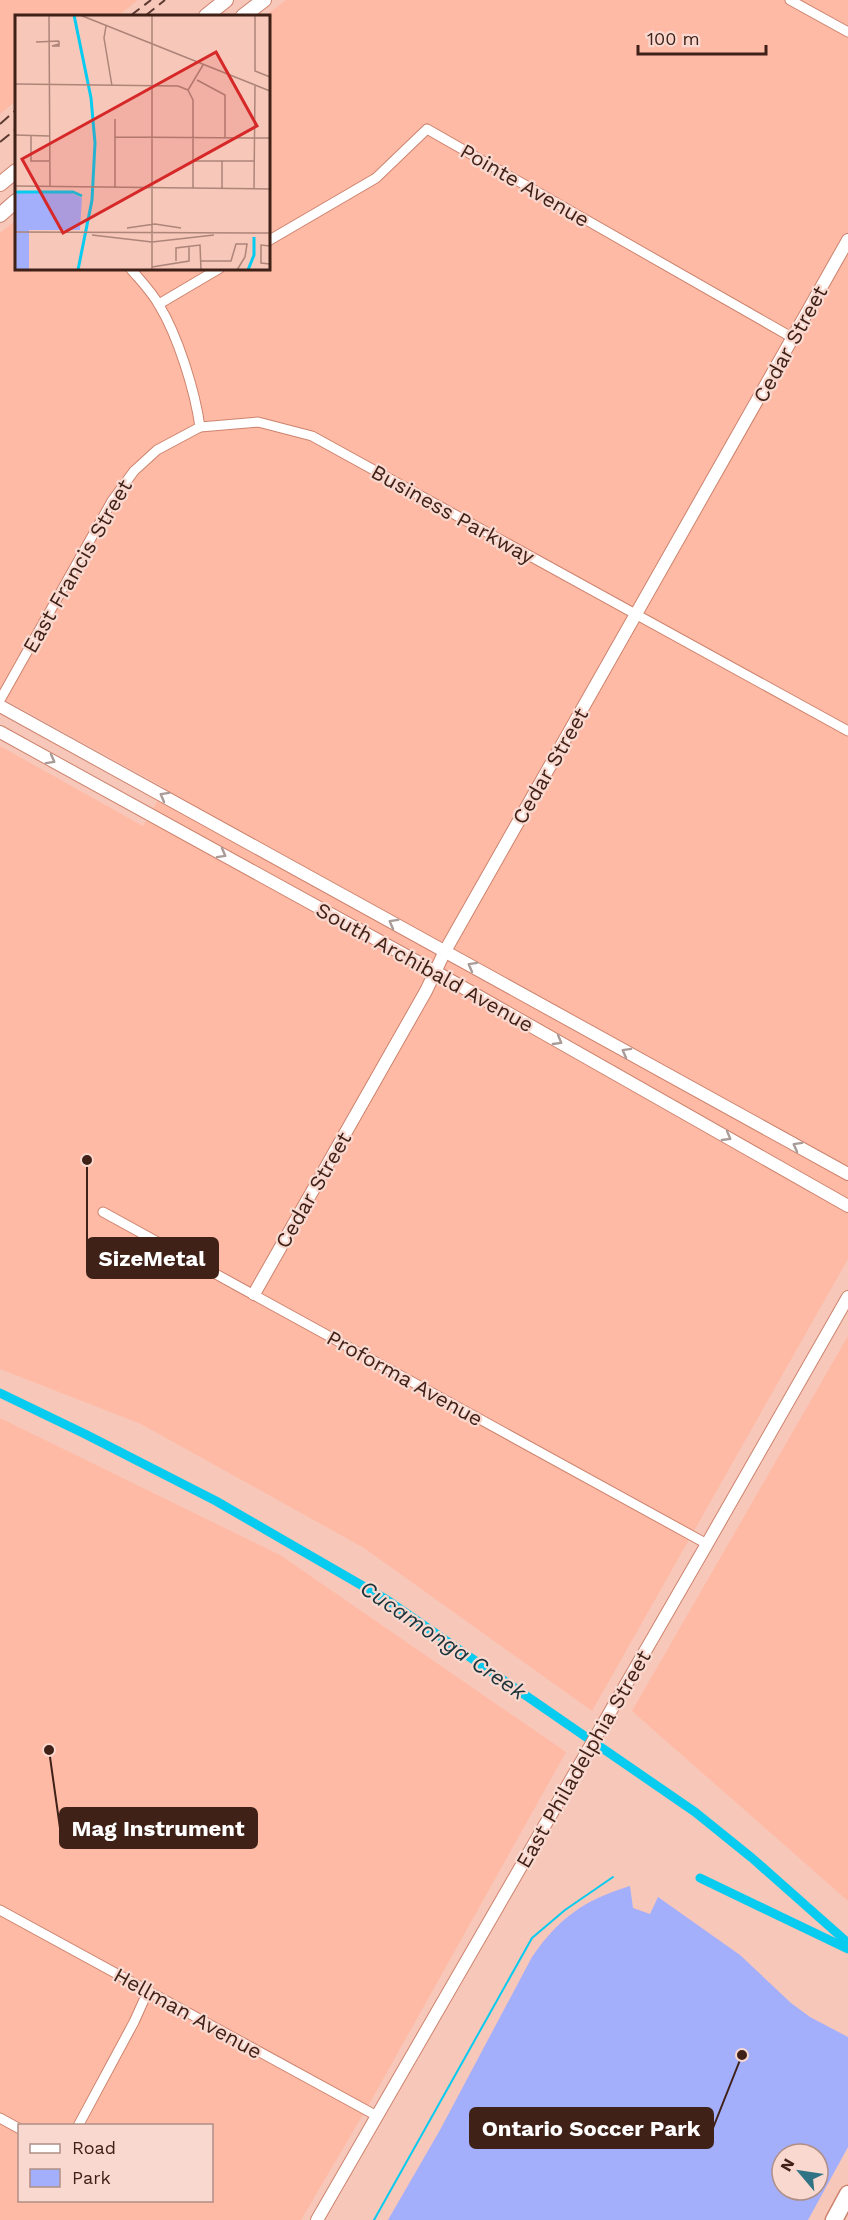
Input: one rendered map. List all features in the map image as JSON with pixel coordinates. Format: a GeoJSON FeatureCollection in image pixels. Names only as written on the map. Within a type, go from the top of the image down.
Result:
{"type":"FeatureCollection","features":[{"type":"Feature","properties":{"kind":"highway"},"geometry":{"type":"LineString","coordinates":[[834,2220],[848,2194]]}},
{"type":"Feature","properties":{"kind":"main road"},"geometry":{"type":"LineString","coordinates":[[207,15],[226,0]]}},
{"type":"Feature","properties":{"kind":"main road"},"geometry":{"type":"LineString","coordinates":[[244,15],[264,0]]}},
{"type":"Feature","properties":{"kind":"main road"},"geometry":{"type":"LineString","coordinates":[[0,184],[15,172]]}},
{"type":"Feature","properties":{"kind":"main road"},"geometry":{"type":"LineString","coordinates":[[0,215],[15,202]]}},
{"type":"Feature","properties":{"kind":"street"},"geometry":{"type":"LineString","coordinates":[[790,0],[848,32]]}},
{"type":"Feature","properties":{"kind":"street","name":"Pointe Avenue"},"geometry":{"type":"LineString","coordinates":[[270,240],[376,178],[427,129],[793,338]]}},
{"type":"Feature","properties":{"kind":"street","name":"Cedar Street"},"geometry":{"type":"LineString","coordinates":[[254,1294],[426,991],[445,951],[848,240]]}},
{"type":"Feature","properties":{"kind":"street"},"geometry":{"type":"LineString","coordinates":[[132,270],[159,304],[181,355],[197,406],[200,427]]}},
{"type":"Feature","properties":{"kind":"street"},"geometry":{"type":"LineString","coordinates":[[159,304],[217,270]]}},
{"type":"Feature","properties":{"kind":"street","name":"Business Parkway"},"geometry":{"type":"LineString","coordinates":[[200,427],[258,422],[312,436],[847,728]]}},
{"type":"Feature","properties":{"kind":"street","name":"East Francis Street"},"geometry":{"type":"LineString","coordinates":[[0,700],[112,501],[134,471],[157,450],[200,427]]}},
{"type":"Feature","properties":{"kind":"street","name":"South Archibald Avenue"},"geometry":{"type":"LineString","coordinates":[[0,706],[848,1174]]}},
{"type":"Feature","properties":{"kind":"street","name":"South Archibald Avenue"},"geometry":{"type":"LineString","coordinates":[[0,732],[434,971],[848,1206]]}},
{"type":"Feature","properties":{"kind":"street","name":"Proforma Avenue"},"geometry":{"type":"LineString","coordinates":[[103,1212],[707,1544]]}},
{"type":"Feature","properties":{"kind":"street","name":"East Philadelphia Street"},"geometry":{"type":"LineString","coordinates":[[317,2220],[848,1297]]}},
{"type":"Feature","properties":{"kind":"street","name":"Hellman Avenue"},"geometry":{"type":"LineString","coordinates":[[0,1910],[377,2116]]}},
{"type":"Feature","properties":{"kind":"street"},"geometry":{"type":"LineString","coordinates":[[79,2124],[134,2022],[148,1991]]}},
{"type":"Feature","properties":{"kind":"street"},"geometry":{"type":"LineString","coordinates":[[0,2118],[18,2128]]}},
{"type":"Feature","properties":{"kind":"shaded area"},"geometry":{"type":"Polygon","coordinates":[[[0,0],[138,0],[119,15],[15,15],[15,102],[0,114],[0,0]]]}},
{"type":"Feature","properties":{"kind":"shaded area"},"geometry":{"type":"Polygon","coordinates":[[[286,0],[848,0],[848,1259],[592,1711],[364,1548],[141,1424],[0,1369],[0,746],[143,826],[165,788],[0,697],[0,233],[15,221],[15,270],[270,270],[270,15],[266,15],[286,0]]]}},
{"type":"Feature","properties":{"kind":"shaded area"},"geometry":{"type":"Polygon","coordinates":[[[848,1336],[848,1901],[632,1711],[848,1336]]]}},
{"type":"Feature","properties":{"kind":"shaded area"},"geometry":{"type":"Polygon","coordinates":[[[0,1418],[280,1555],[566,1752],[372,2099],[301,2220],[0,2220],[0,1418]]]}},
{"type":"Feature","properties":{"kind":"green space"},"geometry":{"type":"Polygon","coordinates":[[[630,1886],[633,1908],[650,1914],[658,1897],[740,1955],[791,2003],[810,2017],[848,2037],[848,2147],[830,2180],[830,2142],[770,2142],[770,2202],[818,2202],[808,2220],[388,2220],[440,2130],[532,1957],[552,1931],[563,1921],[586,1904],[630,1886]]]}},
{"type":"Feature","properties":{"kind":"waterway","name":"Cucamonga Creek"},"geometry":{"type":"LineString","coordinates":[[0,1393],[216,1501],[387,1600],[695,1812],[752,1858],[848,1943]]}},
{"type":"Feature","properties":{"kind":"waterway"},"geometry":{"type":"LineString","coordinates":[[374,2220],[532,1938],[565,1910],[613,1877]]}},
{"type":"Feature","properties":{"kind":"waterway","name":"Cucamonga Creek"},"geometry":{"type":"LineString","coordinates":[[700,1878],[848,1949]]}},
{"type":"Feature","properties":{"kind":"railway"},"geometry":{"type":"LineString","coordinates":[[131,15],[151,0]]}},
{"type":"Feature","properties":{"kind":"railway"},"geometry":{"type":"LineString","coordinates":[[146,15],[165,0]]}},
{"type":"Feature","properties":{"kind":"railway"},"geometry":{"type":"LineString","coordinates":[[0,124],[15,111]]}},
{"type":"Feature","properties":{"kind":"railway"},"geometry":{"type":"LineString","coordinates":[[0,142],[15,130]]}},
{"type":"Feature","properties":{"kind":"place","name":"SizeMetal"},"geometry":{"type":"Point","coordinates":[87,1160]}},
{"type":"Feature","properties":{"kind":"place","name":"Mag Instrument"},"geometry":{"type":"Point","coordinates":[49,1750]}},
{"type":"Feature","properties":{"kind":"place","name":"Ontario Soccer Park"},"geometry":{"type":"Point","coordinates":[742,2055]}}]}
